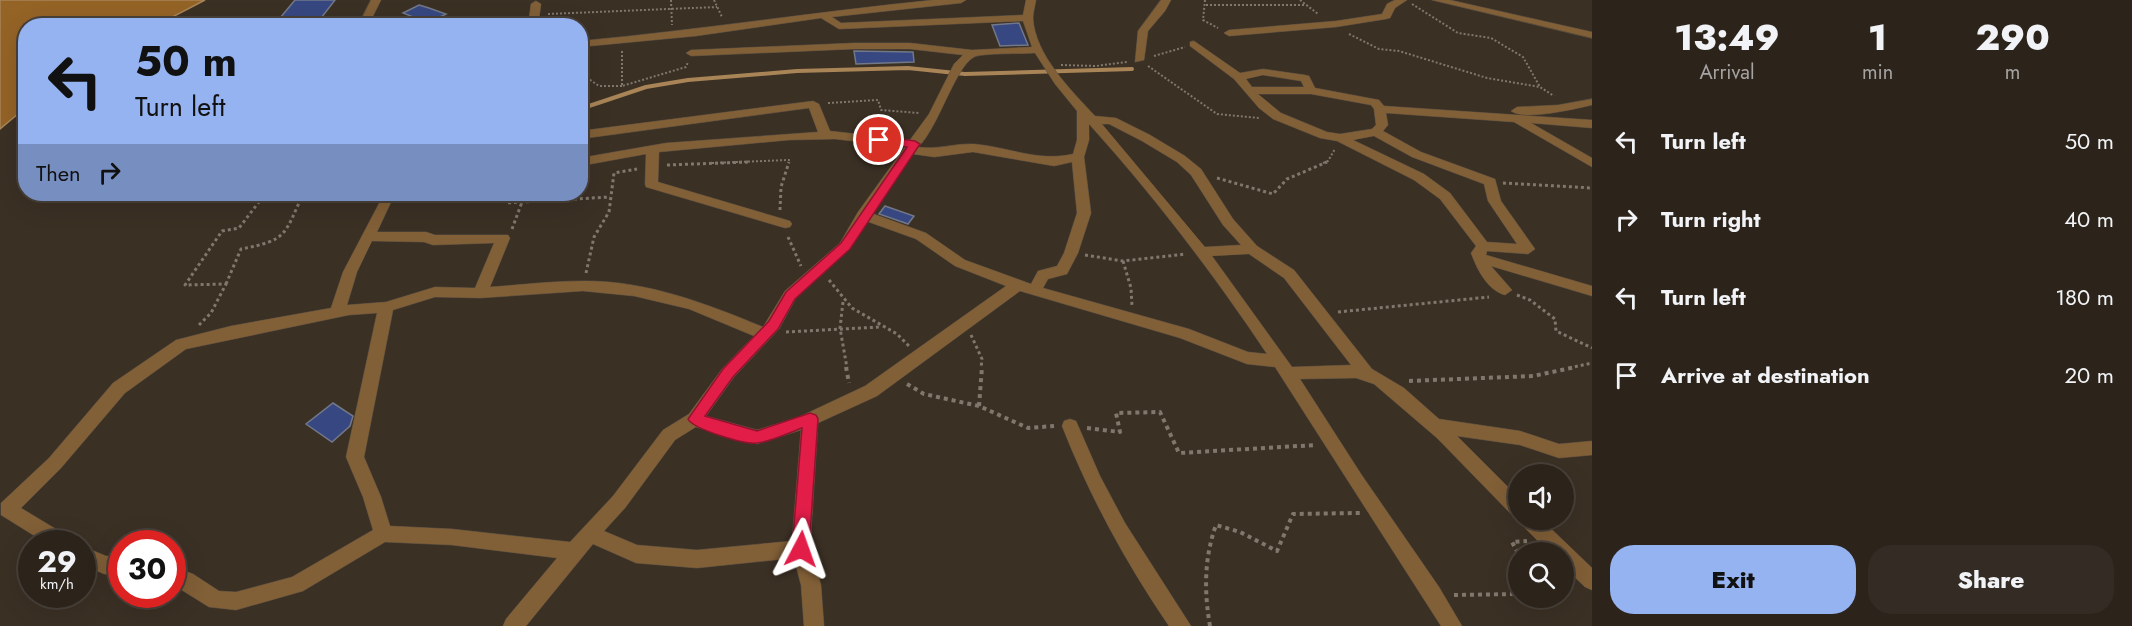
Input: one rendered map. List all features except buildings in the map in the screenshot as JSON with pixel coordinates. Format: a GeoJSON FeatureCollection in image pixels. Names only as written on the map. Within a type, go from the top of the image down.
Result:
{"type":"FeatureCollection","features":[{"type":"Feature","properties":{"kind":"street"},"geometry":{"type":"LineString","coordinates":[[367,18],[376,0]]}},
{"type":"Feature","properties":{"kind":"street"},"geometry":{"type":"LineString","coordinates":[[588,43],[672,36],[823,15],[862,5],[961,0]]}},
{"type":"Feature","properties":{"kind":"street"},"geometry":{"type":"LineString","coordinates":[[1031,0],[1028,18],[1038,50],[1053,72],[1120,151],[1200,252],[1283,367],[1452,626]]}},
{"type":"Feature","properties":{"kind":"street"},"geometry":{"type":"LineString","coordinates":[[1139,60],[1142,33],[1162,10],[1166,0]]}},
{"type":"Feature","properties":{"kind":"street"},"geometry":{"type":"LineString","coordinates":[[1229,33],[1336,24],[1386,16],[1391,6],[1404,0]]}},
{"type":"Feature","properties":{"kind":"street"},"geometry":{"type":"LineString","coordinates":[[1437,0],[1592,35]]}},
{"type":"Feature","properties":{"kind":"street"},"geometry":{"type":"LineString","coordinates":[[942,1],[952,19]]}},
{"type":"Feature","properties":{"kind":"street"},"geometry":{"type":"LineString","coordinates":[[823,15],[839,26],[952,19],[1028,18]]}},
{"type":"Feature","properties":{"kind":"street"},"geometry":{"type":"LineString","coordinates":[[1194,44],[1238,77],[1263,106],[1287,120],[1324,135],[1340,138],[1419,177],[1445,196],[1481,252],[1494,281],[1505,290]]}},
{"type":"Feature","properties":{"kind":"street"},"geometry":{"type":"LineString","coordinates":[[691,53],[755,49],[910,46],[972,53],[1038,50]]}},
{"type":"Feature","properties":{"kind":"street"},"geometry":{"type":"LineString","coordinates":[[513,626],[669,435],[695,419],[728,373],[770,329],[790,295],[845,246],[935,114],[953,74],[972,53]]}},
{"type":"Feature","properties":{"kind":"street"},"geometry":{"type":"LineString","coordinates":[[1238,77],[1263,72],[1305,78],[1311,91]]}},
{"type":"Feature","properties":{"kind":"street"},"geometry":{"type":"LineString","coordinates":[[1251,90],[1311,91],[1375,102],[1380,109],[1382,125],[1376,132],[1340,138]]}},
{"type":"Feature","properties":{"kind":"street"},"geometry":{"type":"LineString","coordinates":[[1449,113],[1466,108],[1526,112],[1592,102]]}},
{"type":"Feature","properties":{"kind":"street"},"geometry":{"type":"LineString","coordinates":[[588,134],[813,105],[825,135]]}},
{"type":"Feature","properties":{"kind":"street"},"geometry":{"type":"LineString","coordinates":[[1380,109],[1592,124]]}},
{"type":"Feature","properties":{"kind":"street"},"geometry":{"type":"LineString","coordinates":[[1034,291],[1043,275],[1062,270],[1071,254],[1084,213],[1078,157],[1087,114]]}},
{"type":"Feature","properties":{"kind":"street"},"geometry":{"type":"LineString","coordinates":[[1087,114],[1112,121],[1182,159],[1200,177],[1227,222],[1252,249],[1289,274],[1366,373],[1383,382],[1432,425],[1508,498]]}},
{"type":"Feature","properties":{"kind":"street"},"geometry":{"type":"LineString","coordinates":[[1517,120],[1592,163]]}},
{"type":"Feature","properties":{"kind":"street"},"geometry":{"type":"LineString","coordinates":[[618,131],[622,154]]}},
{"type":"Feature","properties":{"kind":"street"},"geometry":{"type":"LineString","coordinates":[[1376,132],[1397,148],[1457,167],[1490,182],[1495,201],[1528,249],[1481,252]]}},
{"type":"Feature","properties":{"kind":"street"},"geometry":{"type":"LineString","coordinates":[[588,162],[594,162],[602,157],[653,149],[789,136],[825,135],[912,147],[934,153],[974,148],[1054,162],[1078,157]]}},
{"type":"Feature","properties":{"kind":"street"},"geometry":{"type":"LineString","coordinates":[[653,149],[651,184],[784,224]]}},
{"type":"Feature","properties":{"kind":"street"},"geometry":{"type":"LineString","coordinates":[[337,312],[351,272],[385,201]]}},
{"type":"Feature","properties":{"kind":"street"},"geometry":{"type":"LineString","coordinates":[[864,215],[921,236],[960,263],[1034,291],[1184,333],[1247,358],[1283,367],[1366,373]]}},
{"type":"Feature","properties":{"kind":"street"},"geometry":{"type":"LineString","coordinates":[[368,236],[426,237],[433,240],[503,238],[480,293]]}},
{"type":"Feature","properties":{"kind":"street"},"geometry":{"type":"LineString","coordinates":[[1200,252],[1252,249]]}},
{"type":"Feature","properties":{"kind":"street"},"geometry":{"type":"LineString","coordinates":[[1481,252],[1592,291]]}},
{"type":"Feature","properties":{"kind":"street"},"geometry":{"type":"LineString","coordinates":[[695,419],[715,427],[757,437],[810,419],[871,391],[1018,285]]}},
{"type":"Feature","properties":{"kind":"street"},"geometry":{"type":"LineString","coordinates":[[41,530],[7,509],[55,463],[119,388],[182,344],[337,312],[386,307],[435,292],[480,293],[583,286],[634,291],[692,304],[770,329]]}},
{"type":"Feature","properties":{"kind":"street"},"geometry":{"type":"LineString","coordinates":[[383,534],[372,497],[355,457],[386,307]]}},
{"type":"Feature","properties":{"kind":"street"},"geometry":{"type":"LineString","coordinates":[[810,419],[801,549],[811,585],[813,626]]}},
{"type":"Feature","properties":{"kind":"street"},"geometry":{"type":"LineString","coordinates":[[1432,425],[1520,438],[1559,451],[1592,448]]}},
{"type":"Feature","properties":{"kind":"street"},"geometry":{"type":"LineString","coordinates":[[1070,426],[1080,454],[1121,538],[1181,626]]}},
{"type":"Feature","properties":{"kind":"street"},"geometry":{"type":"LineString","coordinates":[[1540,530],[1552,542]]}},
{"type":"Feature","properties":{"kind":"street"},"geometry":{"type":"LineString","coordinates":[[186,580],[216,600],[236,601],[296,585],[383,534],[452,537],[574,550]]}},
{"type":"Feature","properties":{"kind":"street"},"geometry":{"type":"LineString","coordinates":[[590,534],[636,554],[646,555],[697,558],[801,549]]}},
{"type":"Feature","properties":{"kind":"street"},"geometry":{"type":"LineString","coordinates":[[1574,562],[1591,577]]}},
{"type":"Feature","properties":{"kind":"path"},"geometry":{"type":"LineString","coordinates":[[671,0],[672,36]]}},
{"type":"Feature","properties":{"kind":"path"},"geometry":{"type":"LineString","coordinates":[[1404,0],[1458,33],[1491,38],[1523,57],[1540,87],[1554,97],[1579,105]]}},
{"type":"Feature","properties":{"kind":"path"},"geometry":{"type":"LineString","coordinates":[[1206,5],[1236,7],[1306,5]]}},
{"type":"Feature","properties":{"kind":"path"},"geometry":{"type":"LineString","coordinates":[[534,15],[717,7]]}},
{"type":"Feature","properties":{"kind":"path"},"geometry":{"type":"LineString","coordinates":[[1336,24],[1356,39],[1379,49],[1399,51],[1487,78],[1540,87]]}},
{"type":"Feature","properties":{"kind":"path"},"geometry":{"type":"LineString","coordinates":[[622,40],[622,86]]}},
{"type":"Feature","properties":{"kind":"path"},"geometry":{"type":"LineString","coordinates":[[588,78],[599,86],[622,86],[686,67],[691,53]]}},
{"type":"Feature","properties":{"kind":"path"},"geometry":{"type":"LineString","coordinates":[[1139,60],[1217,114],[1287,120]]}},
{"type":"Feature","properties":{"kind":"path"},"geometry":{"type":"LineString","coordinates":[[813,105],[878,100],[881,110],[935,114]]}},
{"type":"Feature","properties":{"kind":"path"},"geometry":{"type":"LineString","coordinates":[[1200,177],[1224,179],[1273,194],[1287,179],[1328,161],[1340,138]]}},
{"type":"Feature","properties":{"kind":"path"},"geometry":{"type":"LineString","coordinates":[[1490,182],[1592,188]]}},
{"type":"Feature","properties":{"kind":"path"},"geometry":{"type":"LineString","coordinates":[[588,198],[611,197]]}},
{"type":"Feature","properties":{"kind":"path"},"geometry":{"type":"LineString","coordinates":[[226,284],[185,285],[222,231],[239,228],[260,201]]}},
{"type":"Feature","properties":{"kind":"path"},"geometry":{"type":"LineString","coordinates":[[182,344],[211,313],[241,249],[276,242],[284,238],[299,201]]}},
{"type":"Feature","properties":{"kind":"path"},"geometry":{"type":"LineString","coordinates":[[505,201],[505,203],[540,201]]}},
{"type":"Feature","properties":{"kind":"path"},"geometry":{"type":"LineString","coordinates":[[503,238],[510,235],[522,202]]}},
{"type":"Feature","properties":{"kind":"path"},"geometry":{"type":"LineString","coordinates":[[1071,254],[1123,261],[1200,252]]}},
{"type":"Feature","properties":{"kind":"path"},"geometry":{"type":"LineString","coordinates":[[1123,261],[1131,288],[1132,318]]}},
{"type":"Feature","properties":{"kind":"path"},"geometry":{"type":"LineString","coordinates":[[823,268],[843,302],[882,327],[902,335],[917,358]]}},
{"type":"Feature","properties":{"kind":"path"},"geometry":{"type":"LineString","coordinates":[[1319,314],[1495,296],[1505,290],[1530,300],[1555,319],[1556,331],[1592,348]]}},
{"type":"Feature","properties":{"kind":"path"},"geometry":{"type":"LineString","coordinates":[[843,302],[840,328],[850,401]]}},
{"type":"Feature","properties":{"kind":"path"},"geometry":{"type":"LineString","coordinates":[[965,323],[982,359],[979,406]]}},
{"type":"Feature","properties":{"kind":"path"},"geometry":{"type":"LineString","coordinates":[[770,329],[790,334],[813,329],[860,330],[882,327]]}},
{"type":"Feature","properties":{"kind":"path"},"geometry":{"type":"LineString","coordinates":[[1383,382],[1533,376],[1592,363]]}},
{"type":"Feature","properties":{"kind":"path"},"geometry":{"type":"LineString","coordinates":[[892,376],[924,394],[979,406],[1028,428],[1070,426],[1120,432],[1116,413],[1160,412],[1179,453],[1332,444]]}},
{"type":"Feature","properties":{"kind":"path"},"geometry":{"type":"LineString","coordinates":[[1210,626],[1207,613],[1208,570],[1210,540],[1215,525],[1240,532],[1277,551],[1293,514],[1377,513]]}},
{"type":"Feature","properties":{"kind":"path"},"geometry":{"type":"LineString","coordinates":[[1434,596],[1508,594]]}},
{"type":"Feature","properties":{"kind":"shaded area"},"geometry":{"type":"Polygon","coordinates":[[[0,0],[205,0],[170,18],[18,18],[18,114],[0,129],[0,0]]]}},
{"type":"Feature","properties":{"kind":"waterway"},"geometry":{"type":"LineString","coordinates":[[588,106],[646,87],[688,80],[797,71],[908,68],[965,74],[1132,69]]}},
{"type":"Feature","properties":{"kind":"route"},"geometry":{"type":"LineString","coordinates":[[801,549],[810,419],[757,437],[715,427],[695,419],[728,373],[774,325],[790,295],[814,277],[845,246],[864,215],[915,144],[879,140]]}}]}
